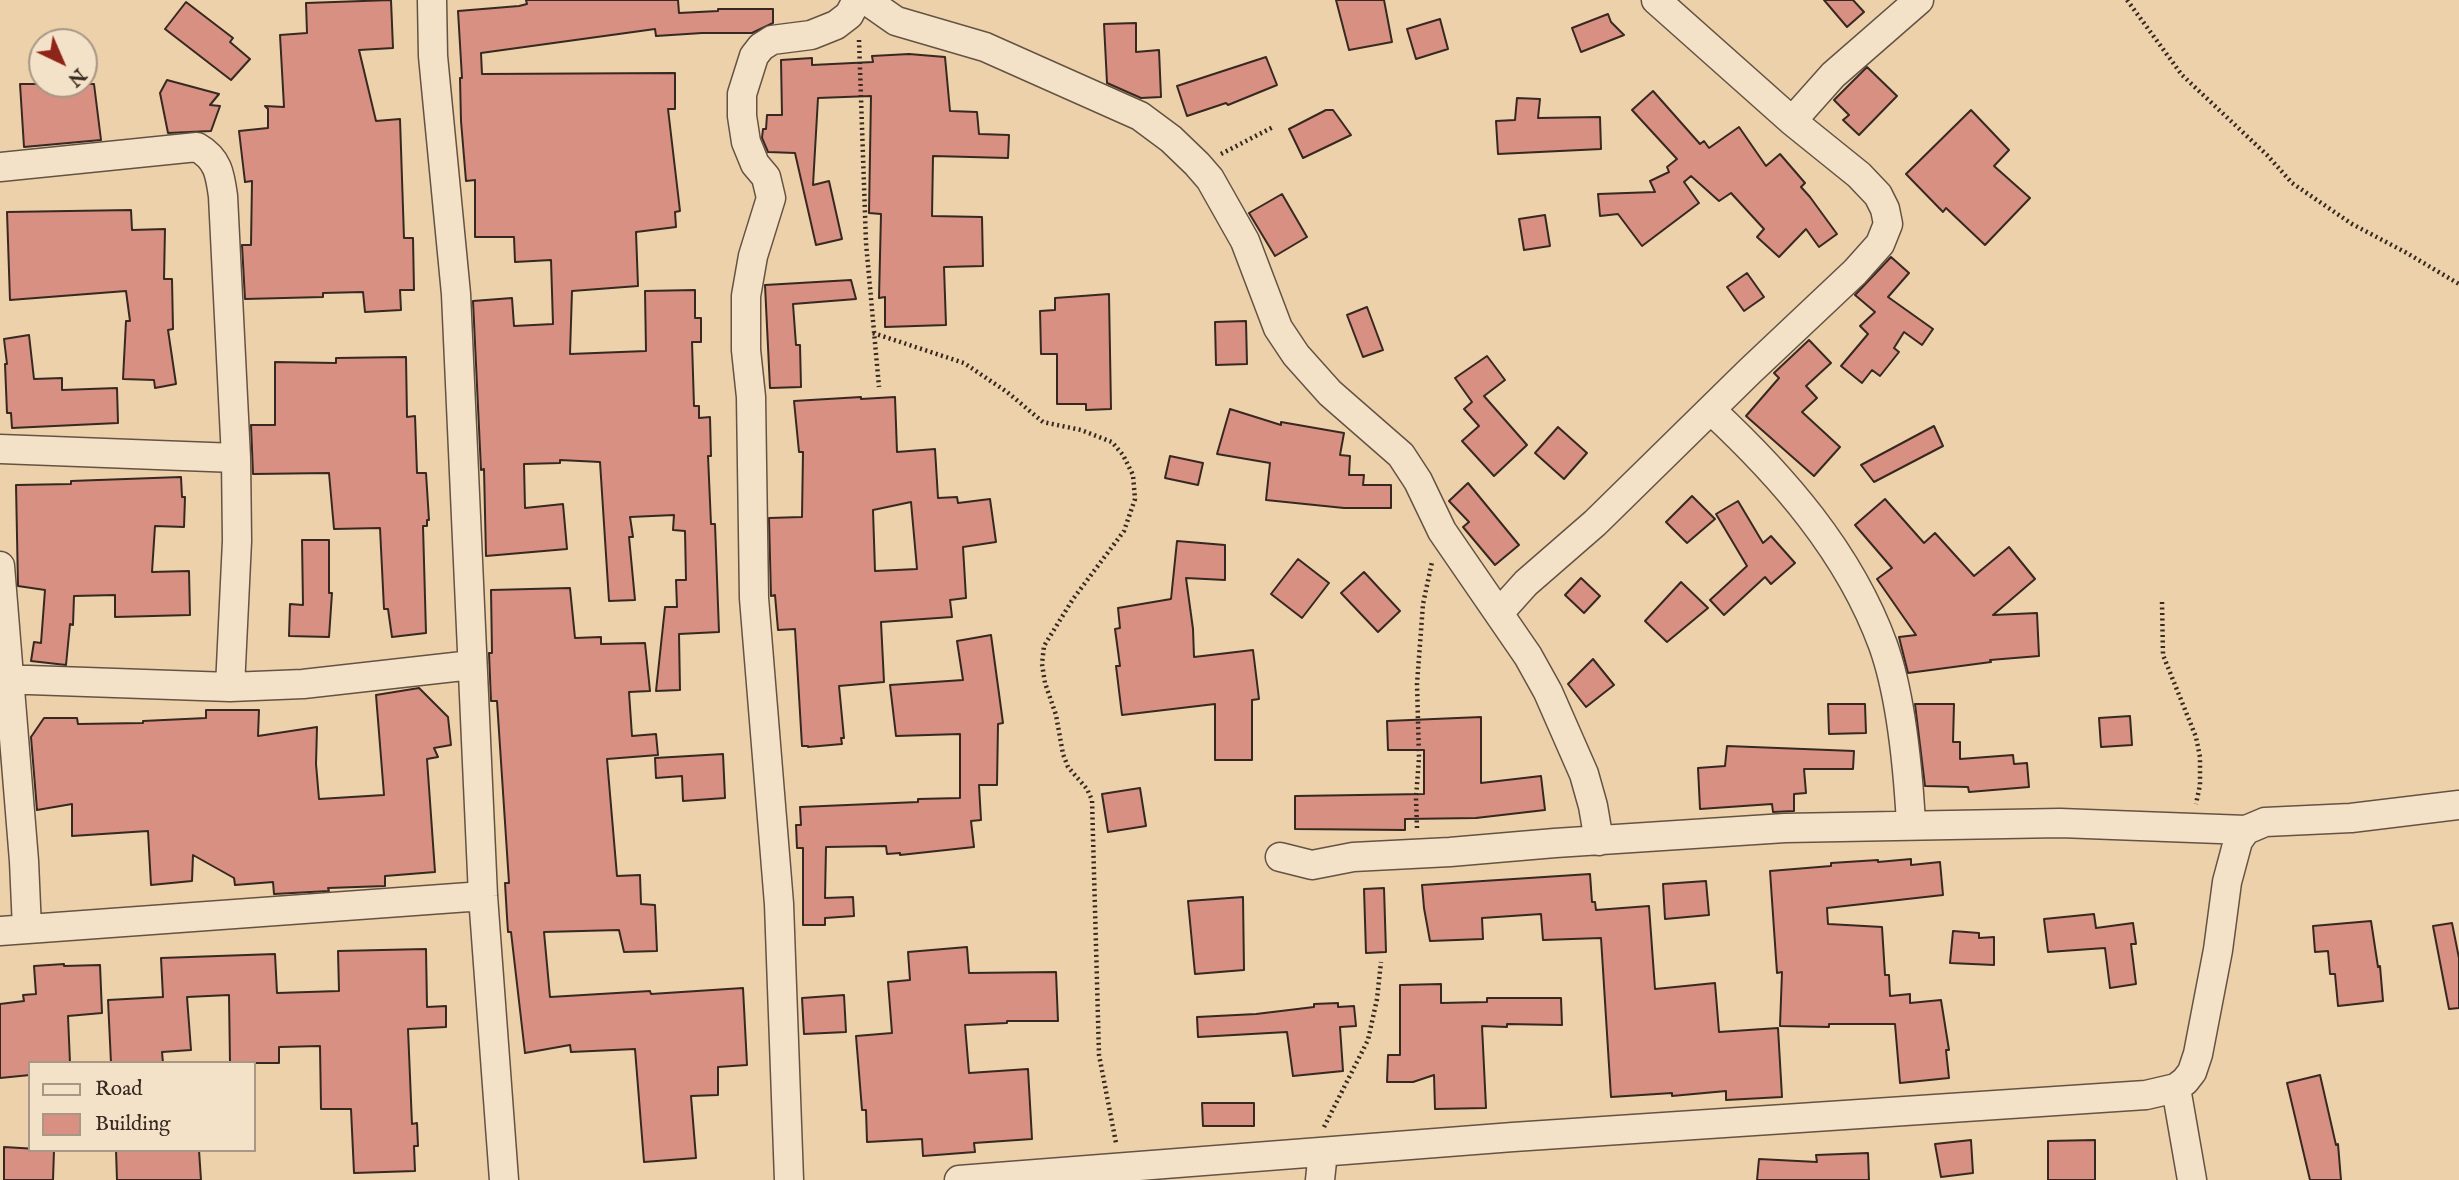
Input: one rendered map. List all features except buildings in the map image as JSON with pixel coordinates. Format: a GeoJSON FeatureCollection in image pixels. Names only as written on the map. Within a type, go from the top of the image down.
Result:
{"type":"FeatureCollection","features":[{"type":"Feature","properties":{"kind":"street"},"geometry":{"type":"LineString","coordinates":[[432,0],[433,56],[456,294],[483,896],[504,1180]]}},
{"type":"Feature","properties":{"kind":"street"},"geometry":{"type":"LineString","coordinates":[[1499,613],[1526,583],[1595,523],[1855,272],[1880,244],[1888,224],[1878,195],[1859,175],[1792,121],[1656,0]]}},
{"type":"Feature","properties":{"kind":"street"},"geometry":{"type":"LineString","coordinates":[[1792,121],[1833,75],[1919,0]]}},
{"type":"Feature","properties":{"kind":"street"},"geometry":{"type":"LineString","coordinates":[[789,1180],[779,904],[754,598],[751,397],[746,349],[746,296],[753,256],[771,198],[766,177],[755,164],[746,142],[742,94],[754,56],[761,47],[772,40],[811,35],[836,25],[849,15],[860,1],[896,21],[985,47],[1140,116],[1171,139],[1197,164],[1210,179],[1245,241],[1278,328],[1296,355],[1330,393],[1401,455],[1418,481],[1442,531],[1528,656],[1584,774],[1599,841]]}},
{"type":"Feature","properties":{"kind":"street"},"geometry":{"type":"LineString","coordinates":[[0,167],[198,148],[210,155],[220,171],[236,458],[237,541],[230,687]]}},
{"type":"Feature","properties":{"kind":"street"},"geometry":{"type":"LineString","coordinates":[[1711,410],[1751,447],[1802,505],[1826,537],[1871,615],[1884,648],[1898,710],[1908,771],[1911,824]]}},
{"type":"Feature","properties":{"kind":"street"},"geometry":{"type":"LineString","coordinates":[[0,449],[236,458]]}},
{"type":"Feature","properties":{"kind":"street"},"geometry":{"type":"LineString","coordinates":[[0,566],[4,679],[24,861],[14,930],[483,896]]}},
{"type":"Feature","properties":{"kind":"street"},"geometry":{"type":"LineString","coordinates":[[4,679],[230,687],[303,684],[472,665]]}},
{"type":"Feature","properties":{"kind":"street"},"geometry":{"type":"LineString","coordinates":[[1280,857],[1312,864],[1353,857],[1785,828],[1911,824],[2060,823],[2246,830],[2265,822],[2351,818],[2459,805]]}},
{"type":"Feature","properties":{"kind":"street"},"geometry":{"type":"LineString","coordinates":[[959,1180],[1121,1168],[1322,1166],[1445,1142],[2146,1096],[2175,1088],[2192,1072],[2198,1054],[2218,950],[2227,882],[2238,841],[2246,830]]}},
{"type":"Feature","properties":{"kind":"street"},"geometry":{"type":"LineString","coordinates":[[2175,1088],[2192,1180]]}},
{"type":"Feature","properties":{"kind":"path"},"geometry":{"type":"LineString","coordinates":[[2127,0],[2182,75],[2267,155],[2292,183],[2351,224],[2459,284]]}},
{"type":"Feature","properties":{"kind":"path"},"geometry":{"type":"LineString","coordinates":[[860,1],[866,243],[879,387]]}},
{"type":"Feature","properties":{"kind":"path"},"geometry":{"type":"LineString","coordinates":[[1197,164],[1273,127]]}},
{"type":"Feature","properties":{"kind":"path"},"geometry":{"type":"LineString","coordinates":[[873,333],[964,363],[1007,392],[1043,422],[1081,430],[1112,442],[1133,474],[1135,499],[1124,531],[1060,620],[1044,646],[1042,664],[1068,767],[1087,789],[1092,800],[1099,1055],[1121,1168]]}},
{"type":"Feature","properties":{"kind":"path"},"geometry":{"type":"LineString","coordinates":[[1418,854],[1417,684],[1421,622],[1428,580],[1442,531]]}},
{"type":"Feature","properties":{"kind":"path"},"geometry":{"type":"LineString","coordinates":[[2162,602],[2163,655],[2166,668],[2176,684],[2196,737],[2200,757],[2200,785],[2193,826]]}},
{"type":"Feature","properties":{"kind":"path"},"geometry":{"type":"LineString","coordinates":[[1322,1166],[1325,1126],[1364,1048],[1374,1020],[1381,962]]}}]}
